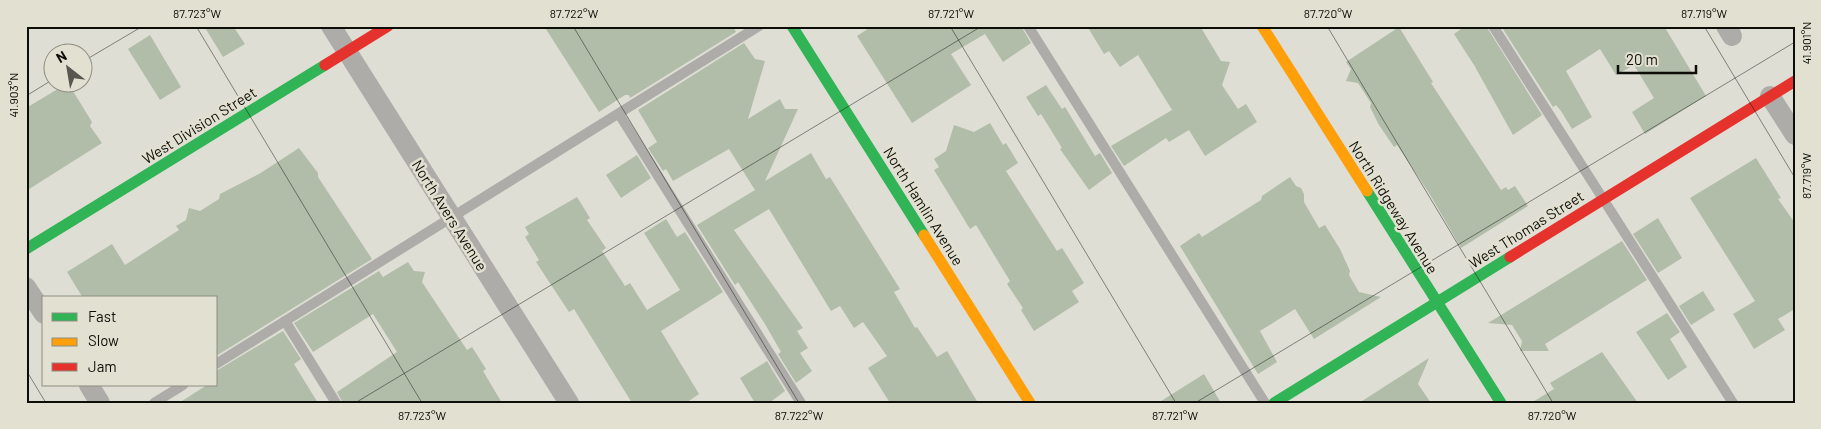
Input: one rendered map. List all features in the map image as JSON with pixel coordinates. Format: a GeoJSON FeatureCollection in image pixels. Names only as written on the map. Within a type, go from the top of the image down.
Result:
{"type":"FeatureCollection","features":[{"type":"Feature","properties":{"kind":"street","name":"North Avers Avenue"},"geometry":{"type":"LineString","coordinates":[[331,26],[569,403]]}},
{"type":"Feature","properties":{"kind":"street","name":"West Division Street"},"geometry":{"type":"LineString","coordinates":[[26,249],[388,26]]}},
{"type":"Feature","properties":{"kind":"street","name":"North Hamlin Avenue"},"geometry":{"type":"LineString","coordinates":[[792,26],[1030,403]]}},
{"type":"Feature","properties":{"kind":"street","name":"North Ridgeway Avenue"},"geometry":{"type":"LineString","coordinates":[[1262,26],[1501,403]]}},
{"type":"Feature","properties":{"kind":"street","name":"West Thomas Street"},"geometry":{"type":"LineString","coordinates":[[1274,403],[1795,81]]}},
{"type":"Feature","properties":{"kind":"street"},"geometry":{"type":"LineString","coordinates":[[1770,96],[1795,135]]}},
{"type":"Feature","properties":{"kind":"street"},"geometry":{"type":"LineString","coordinates":[[26,286],[42,311]]}},
{"type":"Feature","properties":{"kind":"street"},"geometry":{"type":"LineString","coordinates":[[90,386],[100,403]]}},
{"type":"Feature","properties":{"kind":"lane"},"geometry":{"type":"LineString","coordinates":[[218,363],[759,26]]}},
{"type":"Feature","properties":{"kind":"lane"},"geometry":{"type":"LineString","coordinates":[[1028,26],[1265,403]]}},
{"type":"Feature","properties":{"kind":"lane"},"geometry":{"type":"LineString","coordinates":[[1493,26],[1733,403]]}},
{"type":"Feature","properties":{"kind":"lane"},"geometry":{"type":"LineString","coordinates":[[619,114],[801,403]]}},
{"type":"Feature","properties":{"kind":"lane"},"geometry":{"type":"LineString","coordinates":[[285,321],[336,403]]}},
{"type":"Feature","properties":{"kind":"lane"},"geometry":{"type":"LineString","coordinates":[[154,403],[181,386]]}},
{"type":"Feature","properties":{"kind":"building"},"geometry":{"type":"Polygon","coordinates":[[[204,26],[233,26],[245,44],[223,57],[204,26]]]}},
{"type":"Feature","properties":{"kind":"building"},"geometry":{"type":"Polygon","coordinates":[[[544,26],[733,26],[736,32],[630,98],[629,95],[625,95],[599,112],[544,26]]]}},
{"type":"Feature","properties":{"kind":"building"},"geometry":{"type":"Polygon","coordinates":[[[872,26],[1021,26],[1031,43],[1003,62],[985,34],[951,54],[971,85],[912,123],[857,36],[872,26]]]}},
{"type":"Feature","properties":{"kind":"building"},"geometry":{"type":"Polygon","coordinates":[[[1087,26],[1200,26],[1221,61],[1230,62],[1222,85],[1238,109],[1246,104],[1257,122],[1205,156],[1189,130],[1169,142],[1166,138],[1124,166],[1111,146],[1172,110],[1138,55],[1120,67],[1109,51],[1104,54],[1087,26]]]}},
{"type":"Feature","properties":{"kind":"building"},"geometry":{"type":"Polygon","coordinates":[[[1465,26],[1486,26],[1542,115],[1513,135],[1474,65],[1454,34],[1465,26]]]}},
{"type":"Feature","properties":{"kind":"building"},"geometry":{"type":"Polygon","coordinates":[[[1501,26],[1664,26],[1706,96],[1645,134],[1632,112],[1654,98],[1634,65],[1616,75],[1600,49],[1566,71],[1592,117],[1572,129],[1556,105],[1553,107],[1501,26]]]}},
{"type":"Feature","properties":{"kind":"building"},"geometry":{"type":"Polygon","coordinates":[[[1399,27],[1433,82],[1431,83],[1501,190],[1506,187],[1508,190],[1515,186],[1528,206],[1461,248],[1429,193],[1397,145],[1394,147],[1379,125],[1370,107],[1371,103],[1358,83],[1346,81],[1351,69],[1346,62],[1399,27]]]}},
{"type":"Feature","properties":{"kind":"building"},"geometry":{"type":"Polygon","coordinates":[[[150,35],[181,87],[160,100],[128,49],[150,35]]]}},
{"type":"Feature","properties":{"kind":"building"},"geometry":{"type":"Polygon","coordinates":[[[744,43],[755,59],[765,61],[748,119],[780,99],[785,109],[798,109],[765,181],[811,153],[826,179],[830,177],[900,289],[894,292],[915,328],[917,327],[937,357],[947,351],[978,403],[890,403],[868,368],[887,356],[863,322],[854,328],[840,306],[831,311],[769,209],[734,230],[803,328],[797,331],[808,348],[800,353],[812,371],[796,383],[778,354],[781,352],[765,324],[738,282],[735,285],[697,225],[755,190],[729,149],[673,181],[666,169],[663,171],[648,148],[657,142],[638,110],[744,43]]]}},
{"type":"Feature","properties":{"kind":"building"},"geometry":{"type":"Polygon","coordinates":[[[1046,85],[1062,109],[1065,107],[1095,156],[1100,153],[1112,173],[1089,190],[1060,149],[1062,148],[1041,114],[1038,116],[1026,97],[1046,85]]]}},
{"type":"Feature","properties":{"kind":"building"},"geometry":{"type":"Polygon","coordinates":[[[53,92],[74,92],[92,122],[90,126],[102,143],[26,191],[26,108],[53,92]]]}},
{"type":"Feature","properties":{"kind":"building"},"geometry":{"type":"Polygon","coordinates":[[[990,123],[1003,145],[1006,143],[1018,163],[1006,171],[1057,251],[1062,248],[1084,283],[1072,291],[1079,302],[1034,331],[1021,310],[1023,308],[1007,284],[1010,281],[976,225],[970,229],[934,170],[939,167],[934,159],[946,151],[954,125],[974,132],[990,123]]]}},
{"type":"Feature","properties":{"kind":"building"},"geometry":{"type":"Polygon","coordinates":[[[299,148],[318,173],[318,177],[372,259],[218,355],[218,296],[82,296],[67,272],[112,244],[125,265],[179,230],[176,226],[186,220],[189,208],[200,211],[219,199],[220,194],[259,174],[299,148]]]}},
{"type":"Feature","properties":{"kind":"building"},"geometry":{"type":"Polygon","coordinates":[[[637,155],[651,178],[621,198],[606,175],[637,155]]]}},
{"type":"Feature","properties":{"kind":"building"},"geometry":{"type":"Polygon","coordinates":[[[1756,158],[1781,198],[1778,199],[1795,223],[1795,309],[1778,319],[1785,330],[1754,349],[1733,314],[1755,301],[1690,198],[1756,158]]]}},
{"type":"Feature","properties":{"kind":"building"},"geometry":{"type":"Polygon","coordinates":[[[1290,177],[1296,186],[1301,188],[1304,194],[1304,202],[1319,228],[1325,225],[1340,249],[1350,271],[1349,275],[1359,292],[1381,297],[1314,339],[1295,309],[1260,331],[1277,362],[1258,374],[1180,246],[1199,233],[1202,237],[1261,200],[1262,196],[1290,177]]]}},
{"type":"Feature","properties":{"kind":"building"},"geometry":{"type":"Polygon","coordinates":[[[577,197],[590,218],[587,220],[606,248],[602,251],[625,286],[630,283],[647,310],[680,290],[644,233],[666,219],[677,237],[685,232],[723,292],[661,331],[699,394],[686,403],[632,403],[574,309],[569,312],[536,262],[539,260],[525,237],[529,234],[525,227],[577,197]]]}},
{"type":"Feature","properties":{"kind":"building"},"geometry":{"type":"Polygon","coordinates":[[[1658,218],[1682,258],[1658,273],[1633,234],[1658,218]]]}},
{"type":"Feature","properties":{"kind":"building"},"geometry":{"type":"Polygon","coordinates":[[[1622,241],[1647,280],[1545,344],[1549,351],[1520,351],[1522,341],[1512,325],[1488,323],[1622,241]]]}},
{"type":"Feature","properties":{"kind":"building"},"geometry":{"type":"Polygon","coordinates":[[[408,262],[414,271],[425,272],[422,282],[467,350],[472,347],[486,369],[483,371],[502,403],[343,403],[337,392],[397,352],[373,314],[313,352],[294,323],[379,271],[383,277],[408,262]]]}},
{"type":"Feature","properties":{"kind":"building"},"geometry":{"type":"Polygon","coordinates":[[[1703,291],[1715,310],[1691,325],[1679,306],[1703,291]]]}},
{"type":"Feature","properties":{"kind":"building"},"geometry":{"type":"Polygon","coordinates":[[[1667,313],[1680,332],[1670,339],[1687,367],[1668,380],[1636,332],[1667,313]]]}},
{"type":"Feature","properties":{"kind":"building"},"geometry":{"type":"Polygon","coordinates":[[[283,331],[301,359],[294,364],[318,403],[179,403],[205,386],[218,386],[218,370],[283,331]]]}},
{"type":"Feature","properties":{"kind":"building"},"geometry":{"type":"Polygon","coordinates":[[[1602,352],[1638,403],[1531,403],[1554,389],[1550,383],[1602,352]]]}},
{"type":"Feature","properties":{"kind":"building"},"geometry":{"type":"Polygon","coordinates":[[[1429,358],[1418,384],[1431,403],[1359,403],[1429,358]]]}},
{"type":"Feature","properties":{"kind":"building"},"geometry":{"type":"Polygon","coordinates":[[[767,361],[785,391],[769,403],[755,403],[740,378],[767,361]]]}},
{"type":"Feature","properties":{"kind":"building"},"geometry":{"type":"Polygon","coordinates":[[[1204,374],[1221,403],[1158,403],[1204,374]]]}},
{"type":"Feature","properties":{"kind":"traffic: fast"},"geometry":{"type":"LineString","coordinates":[[792,26],[924,235]]}},
{"type":"Feature","properties":{"kind":"traffic: fast"},"geometry":{"type":"LineString","coordinates":[[26,249],[325,65]]}},
{"type":"Feature","properties":{"kind":"traffic: fast"},"geometry":{"type":"LineString","coordinates":[[1367,191],[1501,403]]}},
{"type":"Feature","properties":{"kind":"traffic: fast"},"geometry":{"type":"LineString","coordinates":[[1274,403],[1510,257]]}},
{"type":"Feature","properties":{"kind":"traffic: slow"},"geometry":{"type":"LineString","coordinates":[[1262,26],[1367,191]]}},
{"type":"Feature","properties":{"kind":"traffic: slow"},"geometry":{"type":"LineString","coordinates":[[924,235],[1030,403]]}},
{"type":"Feature","properties":{"kind":"traffic: jam"},"geometry":{"type":"LineString","coordinates":[[325,65],[388,26]]}},
{"type":"Feature","properties":{"kind":"traffic: jam"},"geometry":{"type":"LineString","coordinates":[[1510,257],[1795,81]]}}]}
